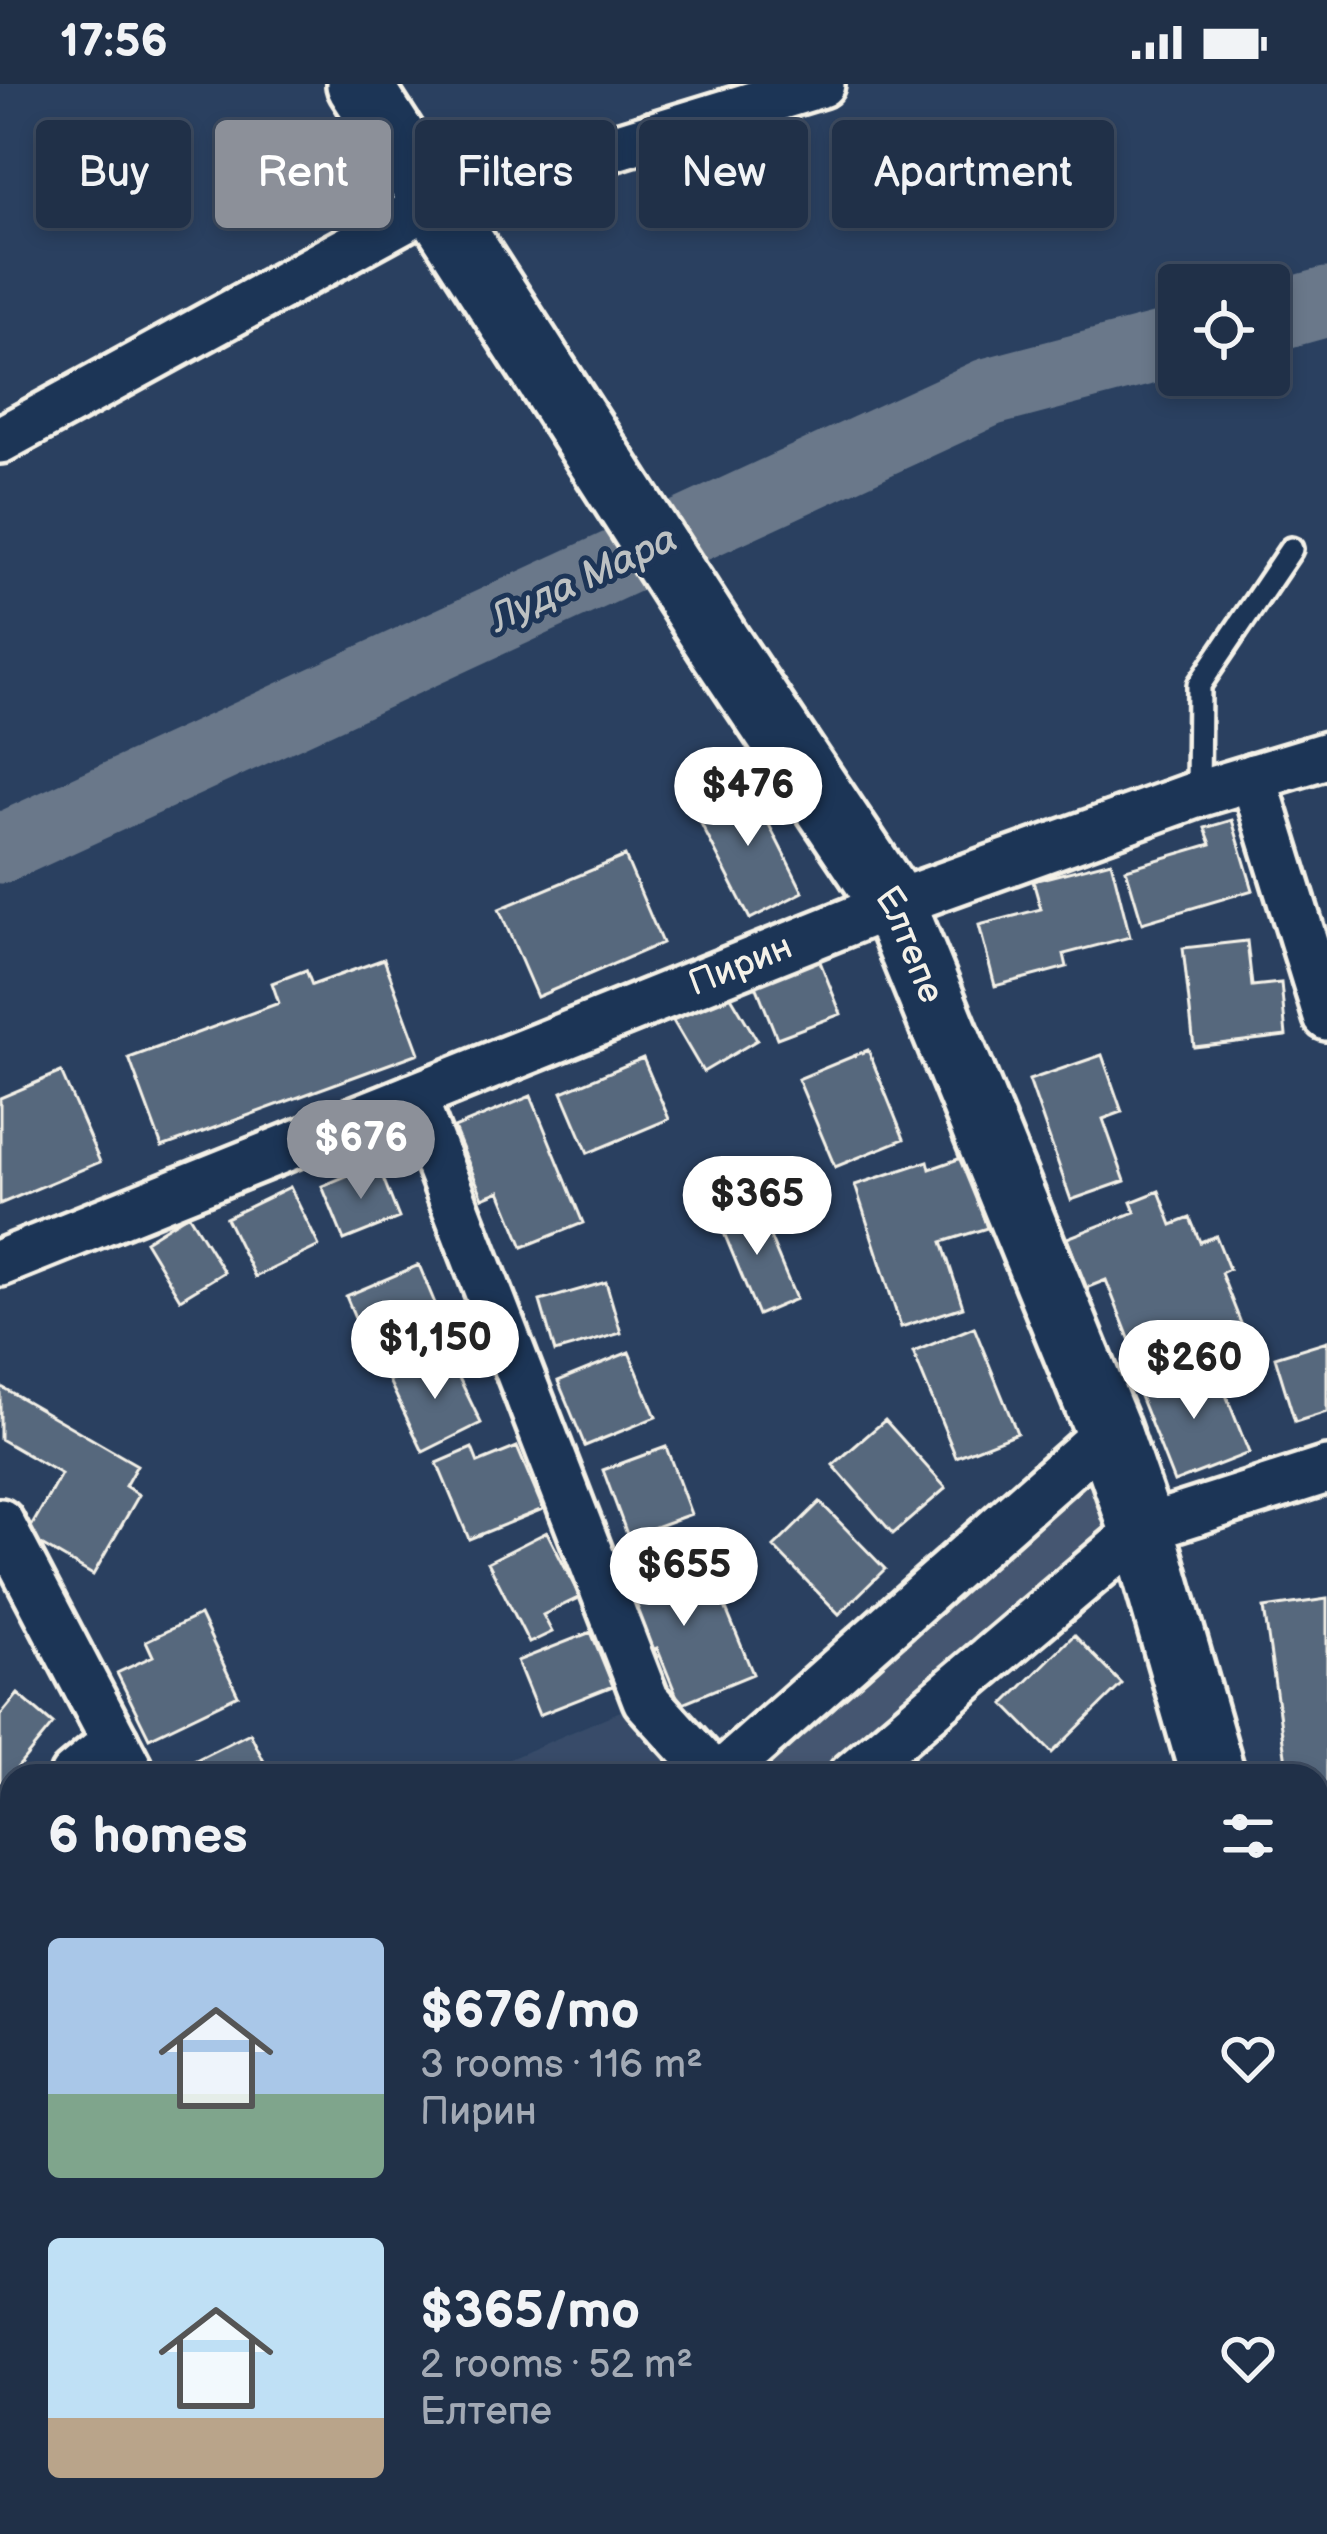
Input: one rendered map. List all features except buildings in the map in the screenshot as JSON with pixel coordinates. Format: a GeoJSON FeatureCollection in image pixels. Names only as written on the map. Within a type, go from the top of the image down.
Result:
{"type":"FeatureCollection","features":[{"type":"Feature","properties":{"kind":"main road","name":"Елтепе"},"geometry":{"type":"LineString","coordinates":[[358,84],[415,171]]}},
{"type":"Feature","properties":{"kind":"main road","name":"Елтепе"},"geometry":{"type":"LineString","coordinates":[[452,228],[718,643],[893,904],[1108,1431],[1142,1529],[1210,1764]]}},
{"type":"Feature","properties":{"kind":"street"},"geometry":{"type":"LineString","coordinates":[[615,147],[821,84]]}},
{"type":"Feature","properties":{"kind":"street"},"geometry":{"type":"LineString","coordinates":[[0,440],[415,213]]}},
{"type":"Feature","properties":{"kind":"street","name":"Пирин"},"geometry":{"type":"LineString","coordinates":[[0,1263],[893,904],[1198,794],[1327,755]]}},
{"type":"Feature","properties":{"kind":"street"},"geometry":{"type":"LineString","coordinates":[[1253,777],[1327,1016]]}},
{"type":"Feature","properties":{"kind":"street"},"geometry":{"type":"LineString","coordinates":[[413,1097],[646,1700],[706,1764]]}},
{"type":"Feature","properties":{"kind":"street"},"geometry":{"type":"LineString","coordinates":[[731,1764],[1108,1431]]}},
{"type":"Feature","properties":{"kind":"street"},"geometry":{"type":"LineString","coordinates":[[865,1764],[1142,1529],[1327,1469]]}},
{"type":"Feature","properties":{"kind":"street"},"geometry":{"type":"LineString","coordinates":[[0,1522],[124,1759]]}},
{"type":"Feature","properties":{"kind":"lane"},"geometry":{"type":"LineString","coordinates":[[1198,794],[1199,685],[1291,549]]}},
{"type":"Feature","properties":{"kind":"shaded area"},"geometry":{"type":"Polygon","coordinates":[[[1108,1431],[1142,1529],[865,1764],[733,1764],[1108,1431]]]}},
{"type":"Feature","properties":{"kind":"shaded area"},"geometry":{"type":"Polygon","coordinates":[[[646,1700],[704,1764],[498,1764],[646,1700]]]}},
{"type":"Feature","properties":{"kind":"waterway","name":"Луда Мара"},"geometry":{"type":"LineString","coordinates":[[1290,312],[1327,302]]}},
{"type":"Feature","properties":{"kind":"waterway","name":"Луда Мара"},"geometry":{"type":"LineString","coordinates":[[0,849],[989,392],[1158,348]]}}]}
